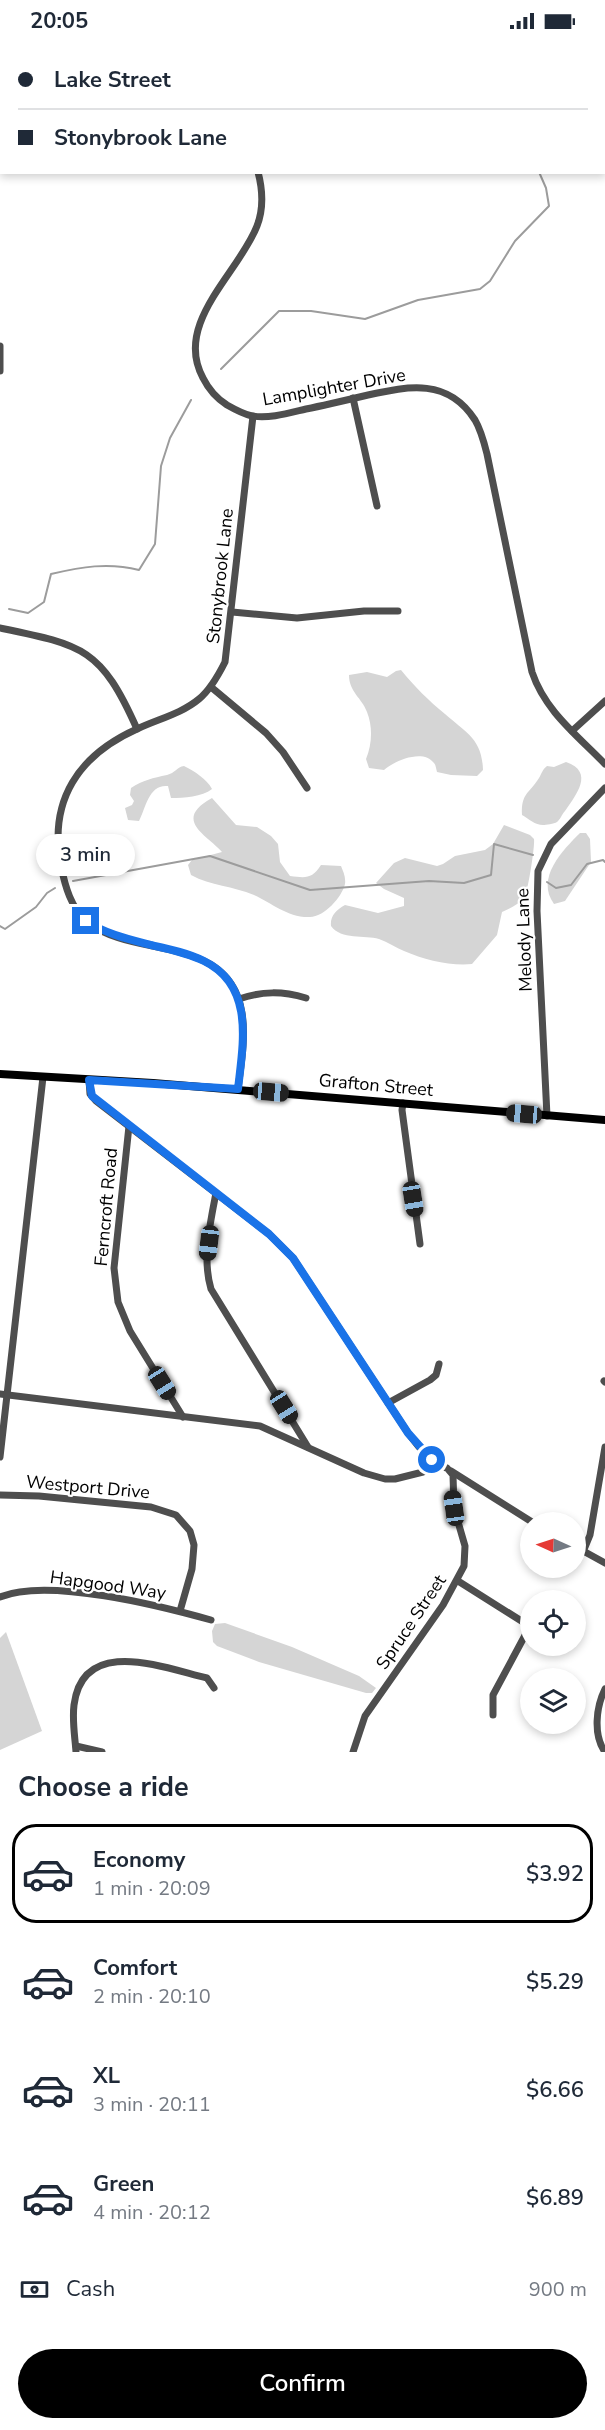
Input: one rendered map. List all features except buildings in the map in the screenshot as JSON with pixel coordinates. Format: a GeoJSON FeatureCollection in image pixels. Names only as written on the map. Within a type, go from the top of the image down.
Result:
{"type":"FeatureCollection","features":[{"type":"Feature","properties":{"kind":"main road","name":"Grafton Street"},"geometry":{"type":"LineString","coordinates":[[0,1074],[238,1089],[605,1120]]}},
{"type":"Feature","properties":{"kind":"street","name":"Lamplighter Drive"},"geometry":{"type":"LineString","coordinates":[[258,174],[262,200],[257,226],[203,316],[195,343],[197,366],[206,384],[227,405],[253,416],[283,415],[406,387],[430,389],[453,398],[475,420],[487,454],[535,682],[548,706],[605,764]]}},
{"type":"Feature","properties":{"kind":"street"},"geometry":{"type":"LineString","coordinates":[[0,346],[0,371]]}},
{"type":"Feature","properties":{"kind":"street"},"geometry":{"type":"LineString","coordinates":[[353,398],[377,506]]}},
{"type":"Feature","properties":{"kind":"street","name":"Stonybrook Lane"},"geometry":{"type":"LineString","coordinates":[[238,1089],[243,1029],[239,999],[226,977],[211,964],[193,956],[99,930],[86,921],[76,909],[69,895],[59,853],[58,838],[61,813],[69,788],[76,775],[96,753],[137,729],[191,705],[210,687],[225,662],[253,416]]}},
{"type":"Feature","properties":{"kind":"street"},"geometry":{"type":"LineString","coordinates":[[232,612],[297,618],[364,611],[398,611]]}},
{"type":"Feature","properties":{"kind":"street"},"geometry":{"type":"LineString","coordinates":[[0,628],[62,642],[90,656],[116,685],[137,729]]}},
{"type":"Feature","properties":{"kind":"street"},"geometry":{"type":"LineString","coordinates":[[210,687],[266,733],[283,752],[307,788]]}},
{"type":"Feature","properties":{"kind":"street"},"geometry":{"type":"LineString","coordinates":[[572,731],[605,701]]}},
{"type":"Feature","properties":{"kind":"street","name":"Melody Lane"},"geometry":{"type":"LineString","coordinates":[[547,1116],[537,911],[538,872],[550,844],[605,788]]}},
{"type":"Feature","properties":{"kind":"street"},"geometry":{"type":"LineString","coordinates":[[239,999],[268,992],[281,992],[306,998]]}},
{"type":"Feature","properties":{"kind":"street"},"geometry":{"type":"LineString","coordinates":[[0,1457],[3,1395],[43,1077]]}},
{"type":"Feature","properties":{"kind":"street"},"geometry":{"type":"LineString","coordinates":[[89,1080],[92,1096],[269,1234],[293,1258],[419,1447],[432,1460],[520,1514]]}},
{"type":"Feature","properties":{"kind":"street"},"geometry":{"type":"LineString","coordinates":[[403,1103],[402,1110],[420,1244]]}},
{"type":"Feature","properties":{"kind":"street","name":"Ferncroft Road"},"geometry":{"type":"LineString","coordinates":[[129,1126],[114,1268],[118,1302],[130,1331],[183,1417]]}},
{"type":"Feature","properties":{"kind":"street"},"geometry":{"type":"LineString","coordinates":[[216,1193],[207,1257],[207,1272],[211,1289],[308,1447]]}},
{"type":"Feature","properties":{"kind":"street"},"geometry":{"type":"LineString","coordinates":[[388,1403],[430,1380],[436,1375],[439,1364]]}},
{"type":"Feature","properties":{"kind":"street"},"geometry":{"type":"LineString","coordinates":[[3,1395],[260,1426],[385,1479],[395,1479],[423,1472],[434,1466],[447,1468]]}},
{"type":"Feature","properties":{"kind":"street"},"geometry":{"type":"LineString","coordinates":[[586,1545],[590,1535],[605,1447]]}},
{"type":"Feature","properties":{"kind":"street","name":"Spruce Street"},"geometry":{"type":"LineString","coordinates":[[353,1752],[365,1716],[443,1605],[458,1581],[464,1566],[465,1546],[454,1508],[453,1475],[447,1468]]}},
{"type":"Feature","properties":{"kind":"street","name":"Westport Drive"},"geometry":{"type":"LineString","coordinates":[[0,1495],[45,1496],[151,1507],[176,1515],[190,1531],[194,1545],[192,1569],[180,1611]]}},
{"type":"Feature","properties":{"kind":"street"},"geometry":{"type":"LineString","coordinates":[[586,1554],[605,1563]]}},
{"type":"Feature","properties":{"kind":"street"},"geometry":{"type":"LineString","coordinates":[[458,1581],[520,1620]]}},
{"type":"Feature","properties":{"kind":"street","name":"Hapgood Way"},"geometry":{"type":"LineString","coordinates":[[0,1597],[28,1591],[85,1594],[126,1599],[211,1620]]}},
{"type":"Feature","properties":{"kind":"street"},"geometry":{"type":"LineString","coordinates":[[493,1715],[493,1695],[520,1645]]}},
{"type":"Feature","properties":{"kind":"street"},"geometry":{"type":"LineString","coordinates":[[102,1752],[76,1749],[73,1715],[77,1692],[88,1674],[110,1661],[135,1661],[207,1678],[214,1688]]}},
{"type":"Feature","properties":{"kind":"street"},"geometry":{"type":"LineString","coordinates":[[605,1689],[598,1711],[597,1729],[598,1739],[605,1752]]}},
{"type":"Feature","properties":{"kind":"shaded area"},"geometry":{"type":"Polygon","coordinates":[[[401,670],[422,693],[466,731],[476,743],[483,770],[477,776],[437,772],[434,763],[423,756],[401,760],[384,770],[369,768],[366,759],[371,742],[369,718],[365,707],[351,686],[349,675],[367,672],[387,677],[401,670]]]}},
{"type":"Feature","properties":{"kind":"shaded area"},"geometry":{"type":"Polygon","coordinates":[[[566,762],[575,766],[581,778],[578,791],[559,820],[552,824],[540,825],[522,815],[524,798],[544,769],[547,766],[554,767],[566,762]]]}},
{"type":"Feature","properties":{"kind":"shaded area"},"geometry":{"type":"Polygon","coordinates":[[[184,766],[204,779],[212,789],[198,795],[171,798],[168,786],[162,786],[152,793],[139,821],[128,820],[125,808],[132,805],[134,801],[130,795],[131,788],[170,774],[184,766]]]}},
{"type":"Feature","properties":{"kind":"shaded area"},"geometry":{"type":"Polygon","coordinates":[[[212,798],[236,825],[257,827],[271,836],[278,844],[280,862],[290,876],[308,876],[315,873],[321,865],[341,866],[345,884],[336,900],[321,914],[302,917],[287,913],[246,892],[206,882],[191,875],[188,865],[192,860],[222,852],[196,827],[194,820],[195,813],[200,806],[212,798]]]}},
{"type":"Feature","properties":{"kind":"shaded area"},"geometry":{"type":"Polygon","coordinates":[[[504,825],[530,835],[534,839],[528,886],[523,899],[502,912],[497,935],[472,964],[429,960],[379,939],[341,933],[331,926],[334,914],[345,905],[378,913],[404,906],[404,898],[376,883],[394,863],[405,858],[437,866],[455,856],[485,850],[493,844],[504,825]]]}},
{"type":"Feature","properties":{"kind":"shaded area"},"geometry":{"type":"Polygon","coordinates":[[[580,833],[586,833],[590,839],[591,862],[565,901],[554,904],[549,894],[549,875],[559,856],[580,833]]]}},
{"type":"Feature","properties":{"kind":"shaded area"},"geometry":{"type":"Polygon","coordinates":[[[225,1623],[292,1647],[359,1676],[376,1688],[372,1693],[366,1693],[259,1662],[217,1646],[213,1642],[212,1631],[215,1624],[225,1623]]]}},
{"type":"Feature","properties":{"kind":"shaded area"},"geometry":{"type":"Polygon","coordinates":[[[6,1632],[42,1731],[0,1750],[0,1638],[6,1632]]]}},
{"type":"Feature","properties":{"kind":"waterway"},"geometry":{"type":"LineString","coordinates":[[221,369],[279,311],[311,311],[365,319],[418,300],[480,289],[490,281],[515,241],[549,206],[546,188],[540,174]]}},
{"type":"Feature","properties":{"kind":"waterway"},"geometry":{"type":"LineString","coordinates":[[9,609],[28,613],[44,602],[51,574],[95,566],[116,566],[139,570],[155,544],[161,466],[170,438],[191,400]]}},
{"type":"Feature","properties":{"kind":"waterway"},"geometry":{"type":"LineString","coordinates":[[73,881],[210,856],[310,890],[429,881],[464,883],[491,875],[494,844],[533,855]]}},
{"type":"Feature","properties":{"kind":"waterway"},"geometry":{"type":"LineString","coordinates":[[547,882],[556,888],[571,885],[587,864],[603,860],[605,862]]}},
{"type":"Feature","properties":{"kind":"waterway"},"geometry":{"type":"LineString","coordinates":[[0,926],[5,929],[36,907],[47,893],[55,888]]}},
{"type":"Feature","properties":{"kind":"route"},"geometry":{"type":"LineString","coordinates":[[86,921],[99,930],[118,937],[193,956],[211,964],[226,977],[236,992],[243,1020],[238,1089],[89,1080],[90,1094],[96,1101],[269,1234],[293,1258],[408,1433],[432,1460]]}}]}
